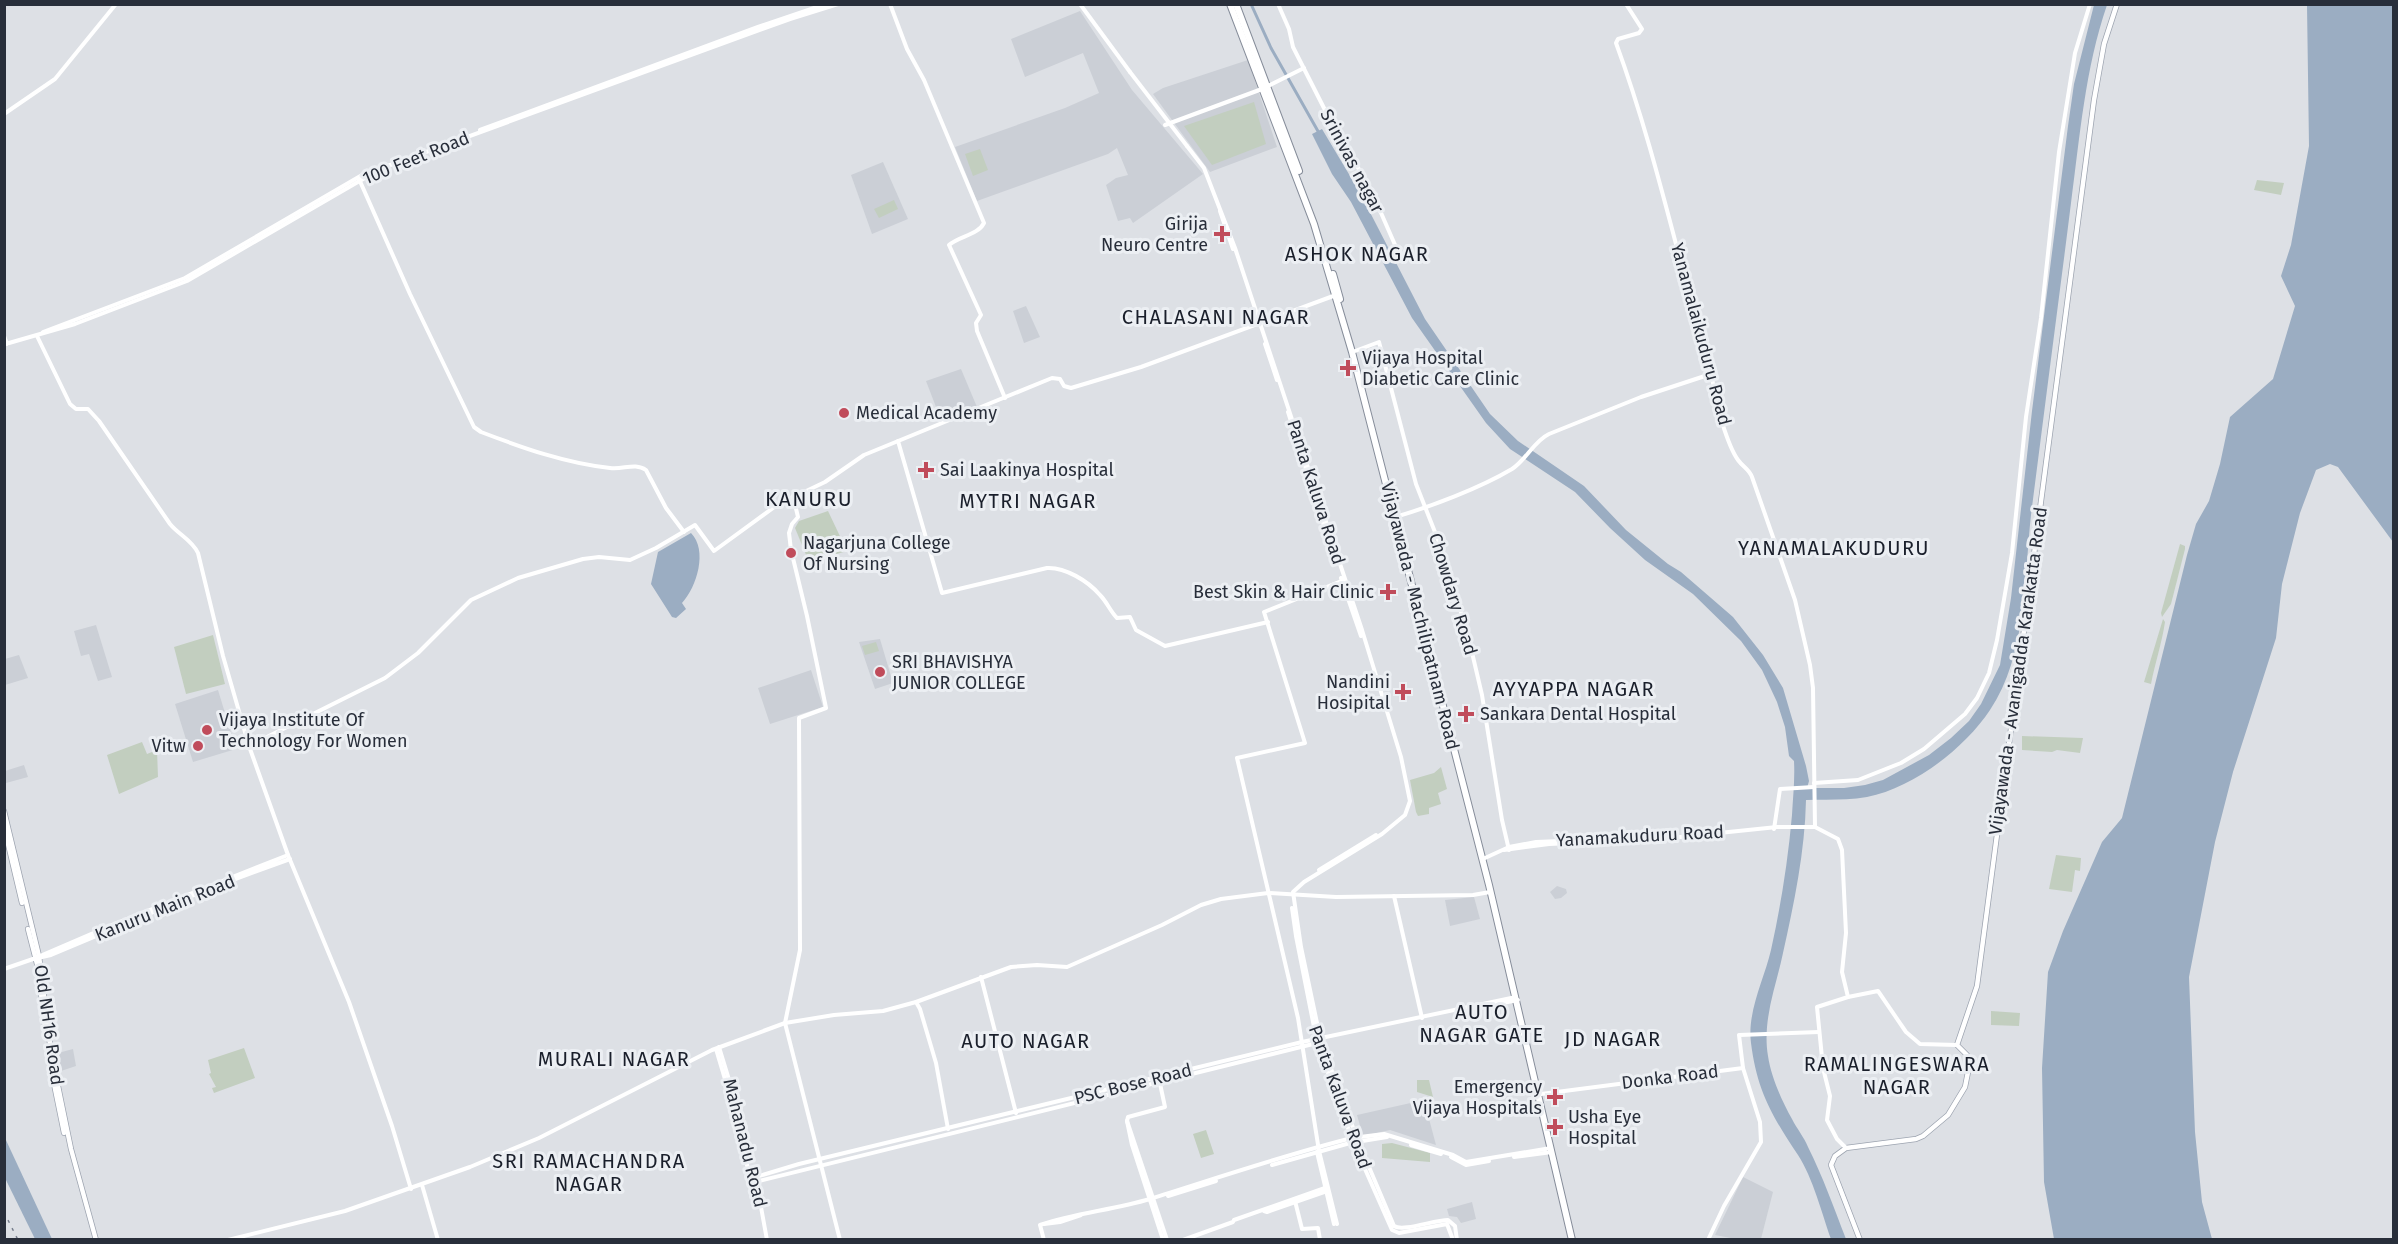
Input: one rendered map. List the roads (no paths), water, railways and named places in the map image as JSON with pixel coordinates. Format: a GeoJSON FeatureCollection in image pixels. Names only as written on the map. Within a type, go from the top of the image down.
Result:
{"type":"FeatureCollection","features":[{"type":"Feature","properties":{"kind":"highway","name":"Vijayawada - Machilipatnam Road"},"geometry":{"type":"LineString","coordinates":[[1230,4],[1266,87]]}},
{"type":"Feature","properties":{"kind":"highway","name":"Vijayawada - Machilipatnam Road"},"geometry":{"type":"LineString","coordinates":[[1236,4],[1314,225],[1355,351],[1485,858],[1503,942]]}},
{"type":"Feature","properties":{"kind":"highway","name":"Vijayawada - Machilipatnam Road"},"geometry":{"type":"LineString","coordinates":[[1337,295],[1396,516]]}},
{"type":"Feature","properties":{"kind":"highway","name":"Vijayawada - Machilipatnam Road"},"geometry":{"type":"LineString","coordinates":[[1463,777],[1574,1239]]}},
{"type":"Feature","properties":{"kind":"highway","name":"Vijayawada - Machilipatnam Road"},"geometry":{"type":"LineString","coordinates":[[1517,998],[1574,1239]]}},
{"type":"Feature","properties":{"kind":"main road","name":"Vijayawada - Avanigadda Karakatta Road"},"geometry":{"type":"LineString","coordinates":[[1957,1045],[1977,986],[2094,100],[2104,44],[2117,4]]}},
{"type":"Feature","properties":{"kind":"main road","name":"Old NH16 Road"},"geometry":{"type":"LineString","coordinates":[[4,811],[36,958],[56,1098],[74,1176],[95,1239]]}},
{"type":"Feature","properties":{"kind":"main road","name":"Old NH16 Road"},"geometry":{"type":"LineString","coordinates":[[4,827],[36,958]]}},
{"type":"Feature","properties":{"kind":"main road"},"geometry":{"type":"LineString","coordinates":[[1860,1239],[1831,1165],[1835,1156],[1846,1148],[1916,1139],[1948,1115],[1965,1087],[1969,1067],[1967,1056],[1957,1045]]}},
{"type":"Feature","properties":{"kind":"street"},"geometry":{"type":"LineString","coordinates":[[4,114],[55,79],[116,4]]}},
{"type":"Feature","properties":{"kind":"street","name":"100 Feet Road"},"geometry":{"type":"LineString","coordinates":[[7,344],[108,309],[185,278],[381,166],[826,4]]}},
{"type":"Feature","properties":{"kind":"street","name":"100 Feet Road"},"geometry":{"type":"LineString","coordinates":[[7,344],[108,312],[187,281],[358,178],[392,164],[773,25],[838,4]]}},
{"type":"Feature","properties":{"kind":"street"},"geometry":{"type":"LineString","coordinates":[[890,4],[907,49],[923,77],[984,224],[980,230],[951,243],[949,249],[981,315],[976,322],[977,331],[1005,398]]}},
{"type":"Feature","properties":{"kind":"street","name":"Panta Kaluva Road"},"geometry":{"type":"LineString","coordinates":[[1080,4],[1204,168],[1226,221],[1406,776],[1410,806],[1405,815],[1384,831],[1291,890],[1296,936],[1319,1041],[1355,1140],[1392,1230],[1399,1233],[1444,1223],[1449,1226],[1455,1239]]}},
{"type":"Feature","properties":{"kind":"street","name":"Srinivas nagar"},"geometry":{"type":"LineString","coordinates":[[1278,4],[1289,29],[1291,43],[1371,190],[1399,255]]}},
{"type":"Feature","properties":{"kind":"street","name":"Yanamalaikuduru Road"},"geometry":{"type":"LineString","coordinates":[[1626,4],[1642,29],[1640,33],[1618,39],[1616,43],[1675,235],[1719,412],[1738,460],[1747,468],[1752,477],[1789,581],[1801,626],[1813,688],[1815,827]]}},
{"type":"Feature","properties":{"kind":"street"},"geometry":{"type":"LineString","coordinates":[[1777,827],[1780,789],[1857,780],[1901,763],[1924,749],[1965,714],[1977,698],[1989,673],[2012,553],[2026,417],[2041,318],[2065,113],[2075,53],[2090,4]]}},
{"type":"Feature","properties":{"kind":"street"},"geometry":{"type":"LineString","coordinates":[[1165,125],[1266,87],[1304,68]]}},
{"type":"Feature","properties":{"kind":"street"},"geometry":{"type":"LineString","coordinates":[[358,178],[410,294],[474,427],[481,432],[535,452],[566,461],[616,469],[641,466],[646,470],[666,508],[684,532]]}},
{"type":"Feature","properties":{"kind":"street"},"geometry":{"type":"LineString","coordinates":[[249,746],[385,678],[418,653],[471,600],[518,578],[583,558],[624,560],[645,554],[696,525],[714,551],[793,496],[825,482],[842,468],[870,452],[1052,378],[1060,379],[1064,386],[1071,388],[1141,367],[1337,295]]}},
{"type":"Feature","properties":{"kind":"street"},"geometry":{"type":"LineString","coordinates":[[4,336],[7,344]]}},
{"type":"Feature","properties":{"kind":"street"},"geometry":{"type":"LineString","coordinates":[[37,336],[70,404],[76,409],[88,409],[145,484],[170,524],[195,546],[249,746],[289,857],[349,1002],[411,1189]]}},
{"type":"Feature","properties":{"kind":"street","name":"Chowdary Road"},"geometry":{"type":"LineString","coordinates":[[1355,351],[1380,342],[1403,437],[1424,507],[1446,560],[1470,644],[1482,695],[1508,849]]}},
{"type":"Feature","properties":{"kind":"street"},"geometry":{"type":"LineString","coordinates":[[1396,516],[1424,507],[1499,475],[1521,461],[1544,437],[1595,414],[1667,387],[1711,374]]}},
{"type":"Feature","properties":{"kind":"street"},"geometry":{"type":"LineString","coordinates":[[898,441],[942,593],[1047,568],[1056,568],[1071,574],[1100,594],[1117,618],[1130,617],[1136,630],[1165,646],[1268,622]]}},
{"type":"Feature","properties":{"kind":"street"},"geometry":{"type":"LineString","coordinates":[[793,496],[798,517],[789,533],[791,550],[826,708],[799,718],[800,950],[785,1023],[840,1239]]}},
{"type":"Feature","properties":{"kind":"street"},"geometry":{"type":"LineString","coordinates":[[1336,1224],[1318,1149],[1302,1045],[1237,758],[1305,742],[1264,612],[1343,580]]}},
{"type":"Feature","properties":{"kind":"street","name":"Yanamakuduru Road"},"geometry":{"type":"LineString","coordinates":[[1485,858],[1508,849],[1549,844],[1636,842],[1777,827],[1815,827]]}},
{"type":"Feature","properties":{"kind":"street"},"geometry":{"type":"LineString","coordinates":[[1815,827],[1838,839],[1842,850],[1846,933],[1842,972],[1848,997]]}},
{"type":"Feature","properties":{"kind":"street","name":"Kanuru Main Road"},"geometry":{"type":"LineString","coordinates":[[4,969],[289,857]]}},
{"type":"Feature","properties":{"kind":"street"},"geometry":{"type":"LineString","coordinates":[[228,1239],[337,1213],[411,1189],[496,1157],[539,1138],[718,1048],[785,1023],[834,1015],[883,1011],[916,1002],[1011,967],[1067,967],[1221,898],[1268,893],[1394,896],[1473,895],[1490,892]]}},
{"type":"Feature","properties":{"kind":"street"},"geometry":{"type":"LineString","coordinates":[[1394,896],[1422,1019]]}},
{"type":"Feature","properties":{"kind":"street"},"geometry":{"type":"LineString","coordinates":[[981,977],[1016,1114]]}},
{"type":"Feature","properties":{"kind":"street"},"geometry":{"type":"LineString","coordinates":[[1846,1148],[1837,1139],[1827,1120],[1829,1090],[1823,1068],[1817,1007],[1848,997],[1878,991],[1906,1032],[1920,1044],[1957,1045]]}},
{"type":"Feature","properties":{"kind":"street","name":"PSC Bose Road"},"geometry":{"type":"LineString","coordinates":[[751,1181],[1302,1045],[1517,998]]}},
{"type":"Feature","properties":{"kind":"street"},"geometry":{"type":"LineString","coordinates":[[916,1002],[936,1063],[949,1132]]}},
{"type":"Feature","properties":{"kind":"street"},"geometry":{"type":"LineString","coordinates":[[1743,1068],[1739,1035],[1819,1032]]}},
{"type":"Feature","properties":{"kind":"street","name":"Mahanadu Road"},"geometry":{"type":"LineString","coordinates":[[718,1048],[734,1095],[743,1153],[766,1239]]}},
{"type":"Feature","properties":{"kind":"street","name":"Donka Road"},"geometry":{"type":"LineString","coordinates":[[1541,1094],[1743,1068],[1760,1122],[1761,1142],[1708,1239]]}},
{"type":"Feature","properties":{"kind":"street"},"geometry":{"type":"LineString","coordinates":[[1159,1080],[1165,1107],[1128,1117],[1127,1121],[1132,1145],[1165,1239]]}},
{"type":"Feature","properties":{"kind":"street"},"geometry":{"type":"LineString","coordinates":[[1044,1239],[1040,1225],[1056,1219],[1151,1199],[1355,1140],[1388,1138],[1450,1156],[1467,1165],[1552,1150]]}},
{"type":"Feature","properties":{"kind":"street"},"geometry":{"type":"LineString","coordinates":[[422,1185],[438,1239]]}},
{"type":"Feature","properties":{"kind":"street"},"geometry":{"type":"LineString","coordinates":[[1184,1239],[1263,1210],[1267,1212],[1327,1190]]}},
{"type":"Feature","properties":{"kind":"street"},"geometry":{"type":"LineString","coordinates":[[1295,1201],[1302,1229],[1317,1228],[1320,1239]]}},
{"type":"Feature","properties":{"kind":"water"},"geometry":{"type":"Polygon","coordinates":[[[2094,5],[2107,5],[2093,54],[2084,103],[2031,515],[2022,616],[2011,665],[2002,688],[1979,725],[1936,765],[1902,785],[1867,797],[1806,800],[1804,839],[1798,877],[1768,1017],[1767,1043],[1769,1064],[1777,1089],[1805,1140],[1846,1239],[1831,1239],[1808,1174],[1767,1102],[1757,1075],[1751,1043],[1751,1019],[1771,950],[1781,899],[1794,781],[1794,761],[1789,756],[1785,727],[1777,702],[1762,670],[1741,641],[1693,594],[1645,560],[1575,492],[1510,449],[1486,423],[1412,318],[1312,134],[1322,129],[1359,191],[1425,319],[1490,414],[1518,441],[1584,486],[1626,530],[1681,572],[1733,617],[1763,655],[1783,688],[1806,766],[1809,781],[1807,788],[1844,788],[1865,785],[1883,780],[1929,755],[1951,738],[1969,721],[1981,704],[2000,665],[2011,598],[2068,126],[2074,84],[2094,5]]]}},
{"type":"Feature","properties":{"kind":"water"},"geometry":{"type":"Polygon","coordinates":[[[2307,5],[2393,5],[2393,542],[2338,467],[2330,464],[2316,470],[2300,513],[2282,584],[2276,638],[2233,772],[2215,842],[2189,977],[2195,1132],[2202,1202],[2212,1239],[2054,1239],[2044,1182],[2042,1068],[2048,972],[2063,931],[2102,842],[2122,818],[2187,555],[2196,524],[2209,501],[2230,417],[2273,379],[2295,306],[2281,276],[2291,245],[2309,146],[2307,5]]]}},
{"type":"Feature","properties":{"kind":"water"},"geometry":{"type":"Polygon","coordinates":[[[691,533],[696,540],[700,558],[692,588],[682,603],[686,609],[676,618],[672,617],[651,584],[658,552],[691,533]]]}},
{"type":"Feature","properties":{"kind":"water"},"geometry":{"type":"Polygon","coordinates":[[[5,1138],[52,1239],[35,1239],[5,1178],[5,1138]]]}},
{"type":"Feature","properties":{"kind":"waterway"},"geometry":{"type":"LineString","coordinates":[[1251,4],[1271,48],[1319,133]]}},
{"type":"Feature","properties":{"kind":"railway"},"geometry":{"type":"LineString","coordinates":[[4,1212],[18,1240]]}},
{"type":"Feature","properties":{"kind":"place","name":"Girija Neuro Centre"},"geometry":{"type":"Point","coordinates":[1222,234]}},
{"type":"Feature","properties":{"kind":"place","name":"Vijaya Hospital Diabetic Care Clinic"},"geometry":{"type":"Point","coordinates":[1348,368]}},
{"type":"Feature","properties":{"kind":"place","name":"Medical Academy"},"geometry":{"type":"Point","coordinates":[844,413]}},
{"type":"Feature","properties":{"kind":"place","name":"Sai Laakinya Hospital"},"geometry":{"type":"Point","coordinates":[926,470]}},
{"type":"Feature","properties":{"kind":"place","name":"Nagarjuna College Of Nursing"},"geometry":{"type":"Point","coordinates":[791,553]}},
{"type":"Feature","properties":{"kind":"place","name":"Best Skin & Hair Clinic"},"geometry":{"type":"Point","coordinates":[1388,592]}},
{"type":"Feature","properties":{"kind":"place","name":"SRI BHAVISHYA JUNIOR COLLEGE"},"geometry":{"type":"Point","coordinates":[880,672]}},
{"type":"Feature","properties":{"kind":"place","name":"Nandini Hosipital"},"geometry":{"type":"Point","coordinates":[1403,692]}},
{"type":"Feature","properties":{"kind":"place","name":"Sankara Dental Hospital"},"geometry":{"type":"Point","coordinates":[1466,714]}},
{"type":"Feature","properties":{"kind":"place","name":"Vijaya Institute Of Technology For Women"},"geometry":{"type":"Point","coordinates":[207,730]}},
{"type":"Feature","properties":{"kind":"place","name":"Vitw"},"geometry":{"type":"Point","coordinates":[198,746]}},
{"type":"Feature","properties":{"kind":"place","name":"Emergency Vijaya Hospitals"},"geometry":{"type":"Point","coordinates":[1555,1097]}},
{"type":"Feature","properties":{"kind":"place","name":"Usha Eye Hospital"},"geometry":{"type":"Point","coordinates":[1555,1127]}},
{"type":"Feature","properties":{"kind":"district","name":"ASHOK NAGAR"},"geometry":{"type":"Point","coordinates":[1357,254]}},
{"type":"Feature","properties":{"kind":"district","name":"CHALASANI NAGAR"},"geometry":{"type":"Point","coordinates":[1216,317]}},
{"type":"Feature","properties":{"kind":"district","name":"KANURU"},"geometry":{"type":"Point","coordinates":[809,499]}},
{"type":"Feature","properties":{"kind":"district","name":"MYTRI NAGAR"},"geometry":{"type":"Point","coordinates":[1028,501]}},
{"type":"Feature","properties":{"kind":"district","name":"YANAMALAKUDURU"},"geometry":{"type":"Point","coordinates":[1834,548]}},
{"type":"Feature","properties":{"kind":"district","name":"AYYAPPA NAGAR"},"geometry":{"type":"Point","coordinates":[1574,689]}},
{"type":"Feature","properties":{"kind":"district","name":"AUTO NAGAR GATE"},"geometry":{"type":"Point","coordinates":[1482,1024]}},
{"type":"Feature","properties":{"kind":"district","name":"JD NAGAR"},"geometry":{"type":"Point","coordinates":[1613,1039]}},
{"type":"Feature","properties":{"kind":"district","name":"AUTO NAGAR"},"geometry":{"type":"Point","coordinates":[1026,1041]}},
{"type":"Feature","properties":{"kind":"district","name":"MURALI NAGAR"},"geometry":{"type":"Point","coordinates":[614,1059]}},
{"type":"Feature","properties":{"kind":"district","name":"RAMALINGESWARA NAGAR"},"geometry":{"type":"Point","coordinates":[1897,1076]}},
{"type":"Feature","properties":{"kind":"district","name":"SRI RAMACHANDRA NAGAR"},"geometry":{"type":"Point","coordinates":[589,1172]}}]}
